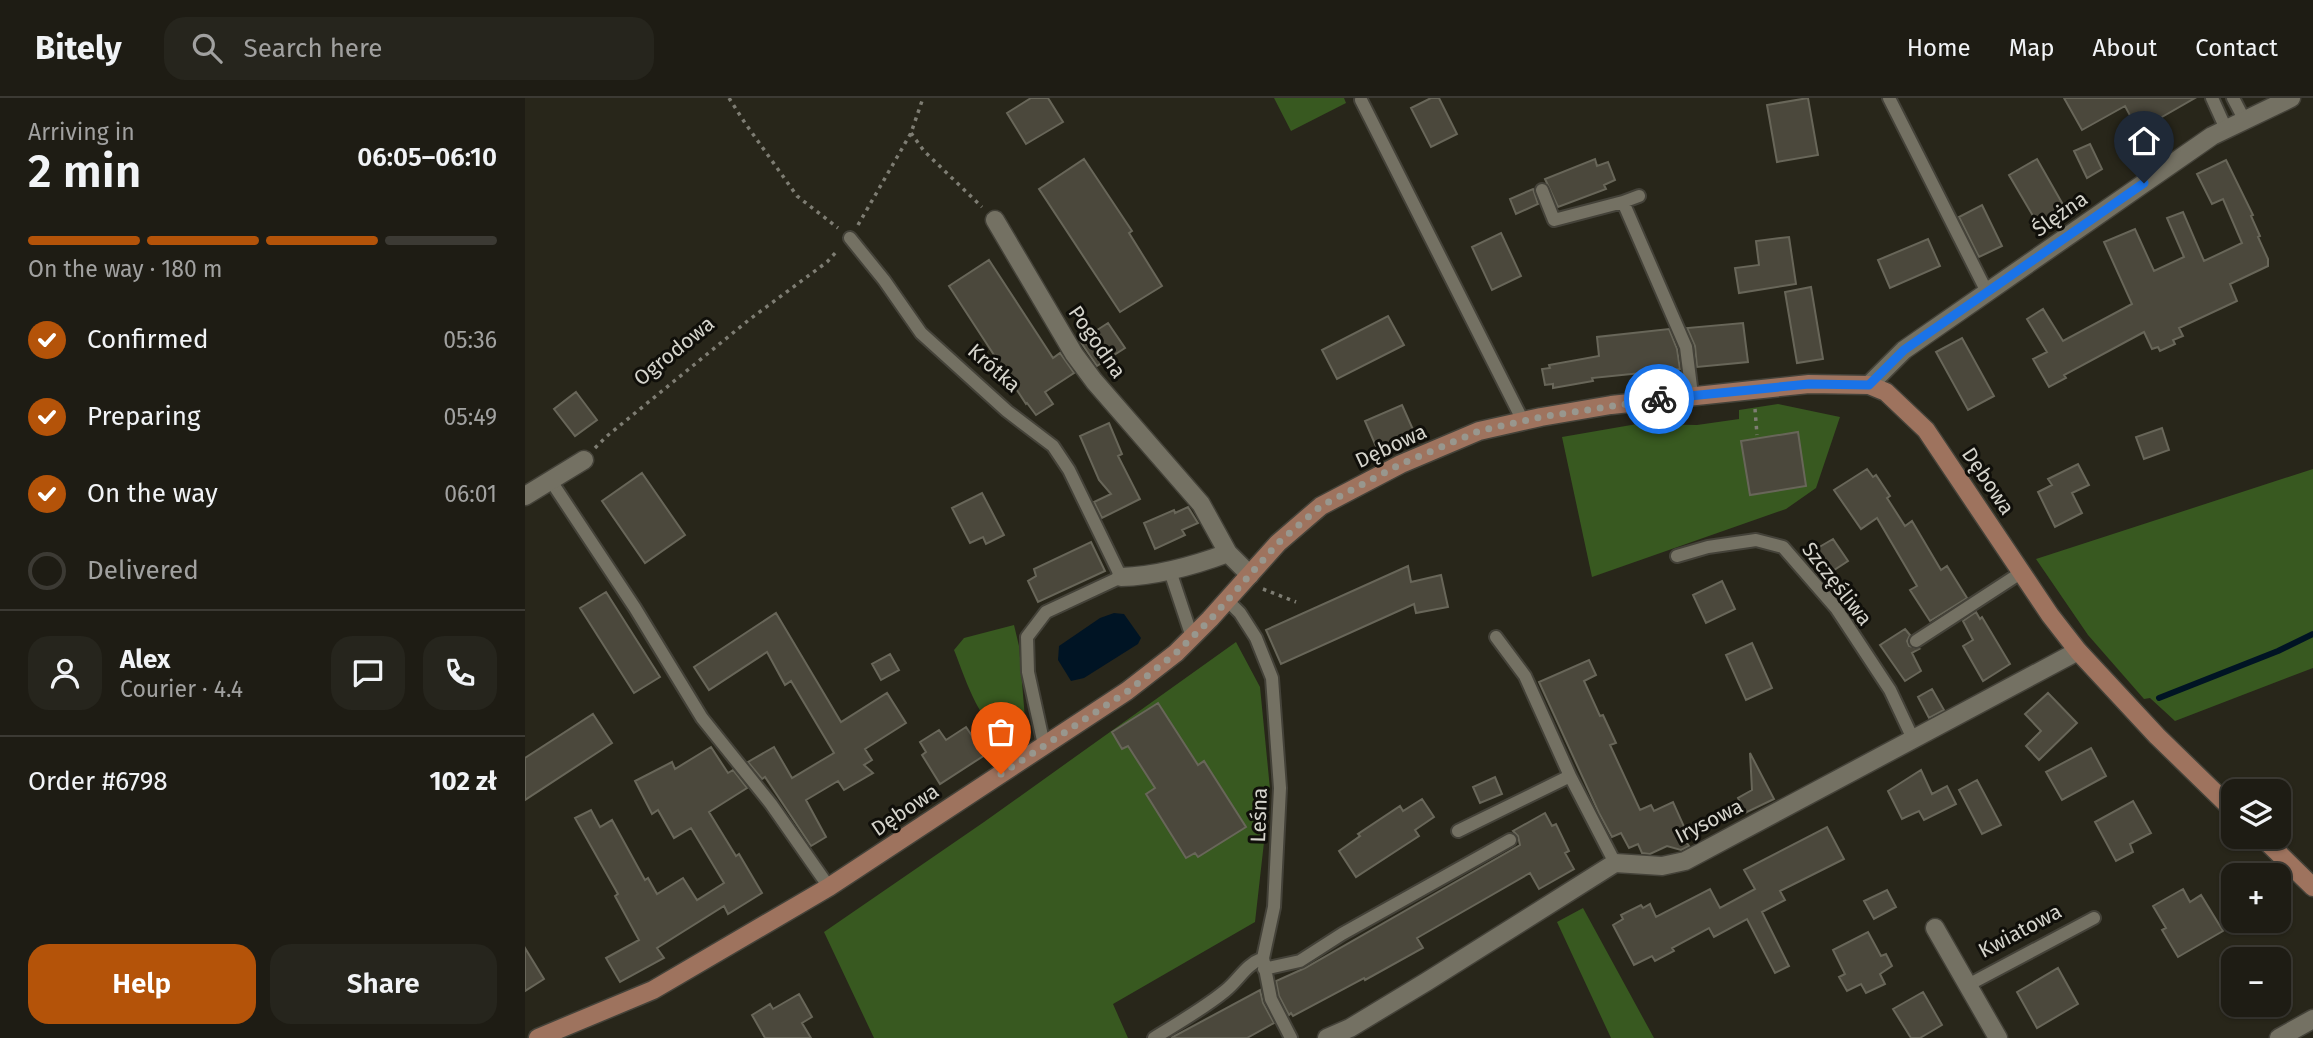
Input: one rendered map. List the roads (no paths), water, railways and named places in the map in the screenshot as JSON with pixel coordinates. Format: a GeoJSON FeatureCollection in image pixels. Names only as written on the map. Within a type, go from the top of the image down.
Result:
{"type":"FeatureCollection","features":[{"type":"Feature","properties":{"kind":"street","name":"Ślężna"},"geometry":{"type":"LineString","coordinates":[[1869,385],[1904,350],[2212,136],[2291,98]]}},
{"type":"Feature","properties":{"kind":"street","name":"Pogodna"},"geometry":{"type":"LineString","coordinates":[[995,219],[1074,354],[1094,381],[1201,504],[1228,553],[1250,575]]}},
{"type":"Feature","properties":{"kind":"street","name":"Dębowa"},"geometry":{"type":"LineString","coordinates":[[538,1038],[653,990],[829,887],[1128,691],[1176,653],[1278,543],[1321,506],[1401,464],[1479,431],[1611,405],[1809,384],[1869,385],[1886,392],[1926,430],[2078,652],[2157,736],[2221,798]]}},
{"type":"Feature","properties":{"kind":"street"},"geometry":{"type":"LineString","coordinates":[[525,496],[584,460]]}},
{"type":"Feature","properties":{"kind":"street"},"geometry":{"type":"LineString","coordinates":[[1121,577],[1149,576],[1228,553]]}},
{"type":"Feature","properties":{"kind":"street","name":"Irysowa"},"geometry":{"type":"LineString","coordinates":[[1615,863],[1662,866],[1685,861],[2078,652]]}},
{"type":"Feature","properties":{"kind":"street"},"geometry":{"type":"LineString","coordinates":[[2274,849],[2313,887]]}},
{"type":"Feature","properties":{"kind":"street"},"geometry":{"type":"LineString","coordinates":[[1328,1038],[1383,1009],[1615,863]]}},
{"type":"Feature","properties":{"kind":"street","name":"Kwiatowa"},"geometry":{"type":"LineString","coordinates":[[1935,928],[1998,1038]]}},
{"type":"Feature","properties":{"kind":"street"},"geometry":{"type":"LineString","coordinates":[[2279,1038],[2313,1019]]}},
{"type":"Feature","properties":{"kind":"lane"},"geometry":{"type":"LineString","coordinates":[[1889,98],[1987,292]]}},
{"type":"Feature","properties":{"kind":"lane"},"geometry":{"type":"LineString","coordinates":[[2212,98],[2226,129]]}},
{"type":"Feature","properties":{"kind":"lane"},"geometry":{"type":"LineString","coordinates":[[2233,98],[2244,119]]}},
{"type":"Feature","properties":{"kind":"lane"},"geometry":{"type":"LineString","coordinates":[[1361,100],[1523,421]]}},
{"type":"Feature","properties":{"kind":"lane"},"geometry":{"type":"LineString","coordinates":[[1542,190],[1555,220],[1639,197]]}},
{"type":"Feature","properties":{"kind":"lane"},"geometry":{"type":"LineString","coordinates":[[1623,202],[1686,347],[1692,395]]}},
{"type":"Feature","properties":{"kind":"lane","name":"Krótka"},"geometry":{"type":"LineString","coordinates":[[850,238],[921,333],[1007,411],[1053,446],[1069,470],[1121,577]]}},
{"type":"Feature","properties":{"kind":"lane"},"geometry":{"type":"LineString","coordinates":[[551,481],[635,608],[702,718],[771,804],[829,887]]}},
{"type":"Feature","properties":{"kind":"lane","name":"Szczęśliwa"},"geometry":{"type":"LineString","coordinates":[[1677,556],[1708,547],[1756,540],[1783,548],[1836,608],[1890,690],[1914,741]]}},
{"type":"Feature","properties":{"kind":"lane"},"geometry":{"type":"LineString","coordinates":[[1170,571],[1192,637]]}},
{"type":"Feature","properties":{"kind":"lane"},"geometry":{"type":"LineString","coordinates":[[1916,641],[2022,572]]}},
{"type":"Feature","properties":{"kind":"lane"},"geometry":{"type":"LineString","coordinates":[[1044,745],[1028,672],[1027,637],[1046,612],[1121,577]]}},
{"type":"Feature","properties":{"kind":"lane","name":"Leśna"},"geometry":{"type":"LineString","coordinates":[[1227,600],[1240,613],[1256,638],[1272,678],[1280,788],[1274,906],[1263,964],[1271,999],[1291,1038]]}},
{"type":"Feature","properties":{"kind":"lane"},"geometry":{"type":"LineString","coordinates":[[1496,637],[1525,676],[1570,776],[1615,863]]}},
{"type":"Feature","properties":{"kind":"lane"},"geometry":{"type":"LineString","coordinates":[[1458,831],[1570,776]]}},
{"type":"Feature","properties":{"kind":"lane"},"geometry":{"type":"LineString","coordinates":[[1154,1038],[1205,1007],[1229,988],[1250,963],[1300,961],[1342,934],[1510,840]]}},
{"type":"Feature","properties":{"kind":"lane","name":"Kwiatowa"},"geometry":{"type":"LineString","coordinates":[[1968,985],[2094,918]]}},
{"type":"Feature","properties":{"kind":"water"},"geometry":{"type":"Polygon","coordinates":[[[1114,613],[1124,614],[1141,638],[1138,644],[1084,678],[1071,681],[1058,660],[1059,646],[1100,618],[1114,613]]]}},
{"type":"Feature","properties":{"kind":"waterway"},"geometry":{"type":"LineString","coordinates":[[2159,698],[2278,651],[2313,634]]}}]}
